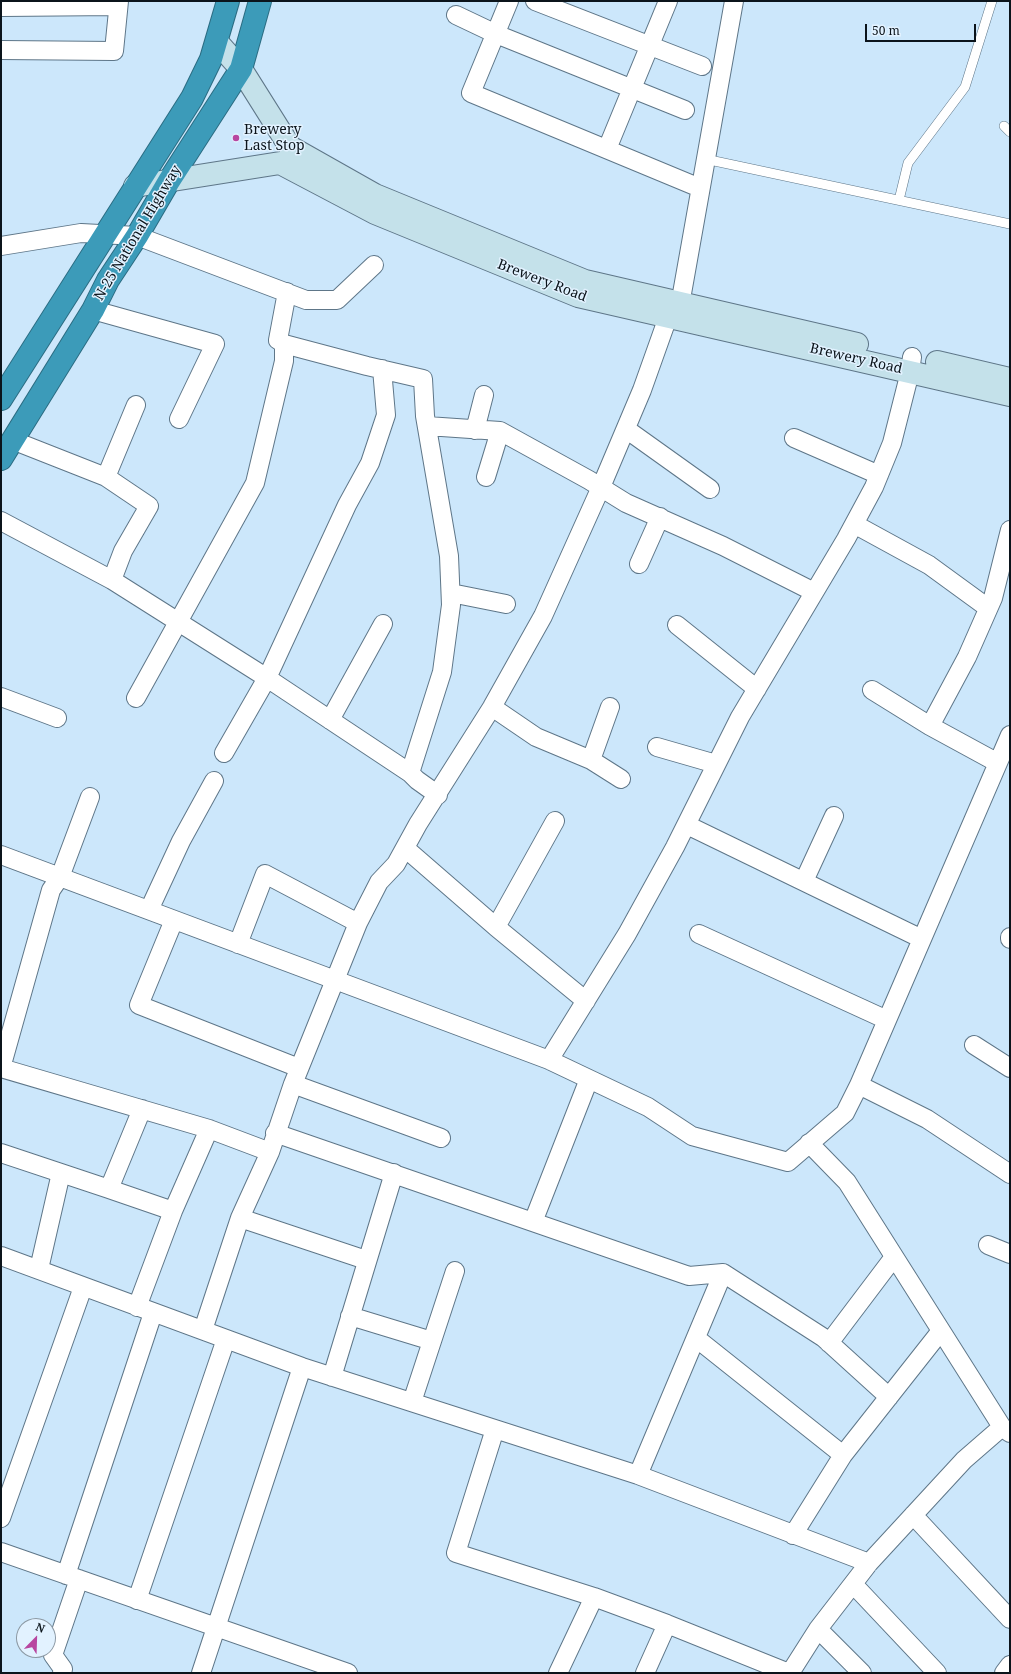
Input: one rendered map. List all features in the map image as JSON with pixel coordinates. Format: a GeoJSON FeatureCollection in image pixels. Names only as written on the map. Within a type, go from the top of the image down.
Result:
{"type":"FeatureCollection","features":[{"type":"Feature","properties":{"kind":"highway","name":"N-25 National Highway"},"geometry":{"type":"LineString","coordinates":[[1,399],[192,98],[211,59],[228,1]]}},
{"type":"Feature","properties":{"kind":"highway","name":"N-25 National Highway"},"geometry":{"type":"LineString","coordinates":[[1,459],[92,310],[108,280],[241,68],[260,1]]}},
{"type":"Feature","properties":{"kind":"main road","name":"Brewery Road"},"geometry":{"type":"LineString","coordinates":[[217,42],[241,68],[285,155],[375,195],[585,281],[676,313],[911,364],[1010,379]]}},
{"type":"Feature","properties":{"kind":"main road"},"geometry":{"type":"LineString","coordinates":[[136,186],[169,181],[285,155]]}},
{"type":"Feature","properties":{"kind":"main road","name":"Brewery Road"},"geometry":{"type":"LineString","coordinates":[[911,364],[1010,395]]}},
{"type":"Feature","properties":{"kind":"street"},"geometry":{"type":"LineString","coordinates":[[509,1],[471,93],[700,188]]}},
{"type":"Feature","properties":{"kind":"street"},"geometry":{"type":"LineString","coordinates":[[535,1],[702,66]]}},
{"type":"Feature","properties":{"kind":"street"},"geometry":{"type":"LineString","coordinates":[[607,149],[668,1]]}},
{"type":"Feature","properties":{"kind":"street"},"geometry":{"type":"LineString","coordinates":[[203,1330],[240,1218],[270,1152],[275,1133],[296,1076],[358,923],[379,882],[396,864],[418,824],[438,795],[492,707],[543,616],[601,487],[676,313],[734,1]]}},
{"type":"Feature","properties":{"kind":"street"},"geometry":{"type":"LineString","coordinates":[[1,7],[118,3],[114,52],[1,50]]}},
{"type":"Feature","properties":{"kind":"street"},"geometry":{"type":"LineString","coordinates":[[456,15],[496,34],[686,110]]}},
{"type":"Feature","properties":{"kind":"street"},"geometry":{"type":"LineString","coordinates":[[1,246],[81,233],[137,236],[306,300],[338,300],[374,265]]}},
{"type":"Feature","properties":{"kind":"street"},"geometry":{"type":"LineString","coordinates":[[287,292],[278,340],[284,344],[424,379],[427,426],[449,556],[451,605],[442,672],[410,773]]}},
{"type":"Feature","properties":{"kind":"street"},"geometry":{"type":"LineString","coordinates":[[92,310],[215,344],[179,419]]}},
{"type":"Feature","properties":{"kind":"street"},"geometry":{"type":"LineString","coordinates":[[136,698],[180,622],[255,483],[284,361],[284,344]]}},
{"type":"Feature","properties":{"kind":"street"},"geometry":{"type":"LineString","coordinates":[[549,1060],[631,927],[687,825],[740,717],[854,524],[879,474],[892,443],[911,364]]}},
{"type":"Feature","properties":{"kind":"street"},"geometry":{"type":"LineString","coordinates":[[224,753],[267,678],[347,505],[370,463],[386,415],[382,369]]}},
{"type":"Feature","properties":{"kind":"street"},"geometry":{"type":"LineString","coordinates":[[476,430],[484,395]]}},
{"type":"Feature","properties":{"kind":"street"},"geometry":{"type":"LineString","coordinates":[[106,477],[136,405]]}},
{"type":"Feature","properties":{"kind":"street"},"geometry":{"type":"LineString","coordinates":[[427,426],[500,432],[601,487],[626,503],[723,546],[814,592]]}},
{"type":"Feature","properties":{"kind":"street"},"geometry":{"type":"LineString","coordinates":[[626,429],[710,489]]}},
{"type":"Feature","properties":{"kind":"street"},"geometry":{"type":"LineString","coordinates":[[486,477],[500,432]]}},
{"type":"Feature","properties":{"kind":"street"},"geometry":{"type":"LineString","coordinates":[[794,438],[879,474]]}},
{"type":"Feature","properties":{"kind":"street"},"geometry":{"type":"LineString","coordinates":[[12,440],[106,477],[149,506],[123,551],[112,580]]}},
{"type":"Feature","properties":{"kind":"street"},"geometry":{"type":"LineString","coordinates":[[639,564],[660,517]]}},
{"type":"Feature","properties":{"kind":"street"},"geometry":{"type":"LineString","coordinates":[[1,521],[112,580],[180,622],[410,773],[416,780],[438,795]]}},
{"type":"Feature","properties":{"kind":"street"},"geometry":{"type":"LineString","coordinates":[[854,524],[929,565],[988,608]]}},
{"type":"Feature","properties":{"kind":"street"},"geometry":{"type":"LineString","coordinates":[[930,726],[967,658],[988,608],[1010,530]]}},
{"type":"Feature","properties":{"kind":"street"},"geometry":{"type":"LineString","coordinates":[[451,593],[506,604]]}},
{"type":"Feature","properties":{"kind":"street"},"geometry":{"type":"LineString","coordinates":[[330,720],[383,624]]}},
{"type":"Feature","properties":{"kind":"street"},"geometry":{"type":"LineString","coordinates":[[677,625],[757,689]]}},
{"type":"Feature","properties":{"kind":"street"},"geometry":{"type":"LineString","coordinates":[[872,690],[930,726],[998,763]]}},
{"type":"Feature","properties":{"kind":"street"},"geometry":{"type":"LineString","coordinates":[[1,697],[57,718]]}},
{"type":"Feature","properties":{"kind":"street"},"geometry":{"type":"LineString","coordinates":[[492,707],[536,737],[591,760],[621,779]]}},
{"type":"Feature","properties":{"kind":"street"},"geometry":{"type":"LineString","coordinates":[[591,760],[610,707]]}},
{"type":"Feature","properties":{"kind":"street"},"geometry":{"type":"LineString","coordinates":[[1,856],[549,1060],[648,1107],[692,1136],[788,1162],[845,1113],[859,1085],[1010,735]]}},
{"type":"Feature","properties":{"kind":"street"},"geometry":{"type":"LineString","coordinates":[[657,747],[716,764]]}},
{"type":"Feature","properties":{"kind":"street"},"geometry":{"type":"LineString","coordinates":[[149,910],[181,841],[214,781]]}},
{"type":"Feature","properties":{"kind":"street"},"geometry":{"type":"LineString","coordinates":[[90,797],[60,877],[51,890],[1,1068],[209,1129],[270,1152]]}},
{"type":"Feature","properties":{"kind":"street"},"geometry":{"type":"LineString","coordinates":[[804,881],[834,816]]}},
{"type":"Feature","properties":{"kind":"street"},"geometry":{"type":"LineString","coordinates":[[496,927],[555,821]]}},
{"type":"Feature","properties":{"kind":"street"},"geometry":{"type":"LineString","coordinates":[[687,825],[922,939]]}},
{"type":"Feature","properties":{"kind":"street"},"geometry":{"type":"LineString","coordinates":[[405,848],[496,927],[586,1001]]}},
{"type":"Feature","properties":{"kind":"street"},"geometry":{"type":"LineString","coordinates":[[238,944],[265,874],[358,923]]}},
{"type":"Feature","properties":{"kind":"street"},"geometry":{"type":"LineString","coordinates":[[174,920],[139,1005],[296,1076],[441,1138]]}},
{"type":"Feature","properties":{"kind":"street"},"geometry":{"type":"LineString","coordinates":[[699,934],[887,1020]]}},
{"type":"Feature","properties":{"kind":"street"},"geometry":{"type":"LineString","coordinates":[[974,1045],[1010,1068]]}},
{"type":"Feature","properties":{"kind":"street"},"geometry":{"type":"LineString","coordinates":[[533,1222],[589,1079]]}},
{"type":"Feature","properties":{"kind":"street"},"geometry":{"type":"LineString","coordinates":[[859,1085],[927,1119],[1010,1174]]}},
{"type":"Feature","properties":{"kind":"street"},"geometry":{"type":"LineString","coordinates":[[109,1189],[142,1109]]}},
{"type":"Feature","properties":{"kind":"street"},"geometry":{"type":"LineString","coordinates":[[62,1673],[63,1669],[54,1655],[72,1577],[173,1211],[209,1129]]}},
{"type":"Feature","properties":{"kind":"street"},"geometry":{"type":"LineString","coordinates":[[275,1133],[689,1276],[723,1273],[792,1317],[829,1343],[889,1397]]}},
{"type":"Feature","properties":{"kind":"street"},"geometry":{"type":"LineString","coordinates":[[495,1429],[456,1553],[594,1597],[667,1624],[790,1673],[818,1629],[869,1563],[964,1460],[1007,1429],[940,1332],[847,1182],[809,1143]]}},
{"type":"Feature","properties":{"kind":"street"},"geometry":{"type":"LineString","coordinates":[[1,1153],[173,1211]]}},
{"type":"Feature","properties":{"kind":"street"},"geometry":{"type":"LineString","coordinates":[[39,1269],[61,1173]]}},
{"type":"Feature","properties":{"kind":"street"},"geometry":{"type":"LineString","coordinates":[[332,1377],[366,1260],[394,1173]]}},
{"type":"Feature","properties":{"kind":"street"},"geometry":{"type":"LineString","coordinates":[[240,1218],[366,1260]]}},
{"type":"Feature","properties":{"kind":"street"},"geometry":{"type":"LineString","coordinates":[[988,1245],[1010,1254]]}},
{"type":"Feature","properties":{"kind":"street"},"geometry":{"type":"LineString","coordinates":[[829,1343],[894,1258]]}},
{"type":"Feature","properties":{"kind":"street"},"geometry":{"type":"LineString","coordinates":[[2,1262],[39,1269],[83,1287],[302,1367],[638,1475],[869,1563]]}},
{"type":"Feature","properties":{"kind":"street"},"geometry":{"type":"LineString","coordinates":[[412,1402],[455,1271]]}},
{"type":"Feature","properties":{"kind":"street"},"geometry":{"type":"LineString","coordinates":[[638,1475],[723,1273]]}},
{"type":"Feature","properties":{"kind":"street"},"geometry":{"type":"LineString","coordinates":[[1,1518],[83,1287]]}},
{"type":"Feature","properties":{"kind":"street"},"geometry":{"type":"LineString","coordinates":[[350,1316],[432,1341]]}},
{"type":"Feature","properties":{"kind":"street"},"geometry":{"type":"LineString","coordinates":[[793,1535],[843,1455],[940,1332]]}},
{"type":"Feature","properties":{"kind":"street"},"geometry":{"type":"LineString","coordinates":[[696,1338],[843,1455]]}},
{"type":"Feature","properties":{"kind":"street"},"geometry":{"type":"LineString","coordinates":[[137,1600],[226,1339]]}},
{"type":"Feature","properties":{"kind":"street"},"geometry":{"type":"LineString","coordinates":[[201,1673],[302,1367]]}},
{"type":"Feature","properties":{"kind":"street"},"geometry":{"type":"LineString","coordinates":[[913,1515],[1010,1619]]}},
{"type":"Feature","properties":{"kind":"street"},"geometry":{"type":"LineString","coordinates":[[3,1558],[72,1577],[348,1673]]}},
{"type":"Feature","properties":{"kind":"street"},"geometry":{"type":"LineString","coordinates":[[853,1584],[937,1673]]}},
{"type":"Feature","properties":{"kind":"street"},"geometry":{"type":"LineString","coordinates":[[558,1673],[594,1597]]}},
{"type":"Feature","properties":{"kind":"street"},"geometry":{"type":"LineString","coordinates":[[645,1673],[667,1624]]}},
{"type":"Feature","properties":{"kind":"street"},"geometry":{"type":"LineString","coordinates":[[818,1629],[862,1673]]}},
{"type":"Feature","properties":{"kind":"street"},"geometry":{"type":"LineString","coordinates":[[1004,1673],[1010,1665]]}},
{"type":"Feature","properties":{"kind":"lane"},"geometry":{"type":"LineString","coordinates":[[899,200],[908,163],[965,87],[992,1]]}},
{"type":"Feature","properties":{"kind":"lane"},"geometry":{"type":"LineString","coordinates":[[705,159],[1010,224]]}},
{"type":"Feature","properties":{"kind":"place","name":"Brewery Last Stop"},"geometry":{"type":"Point","coordinates":[236,138]}}]}
